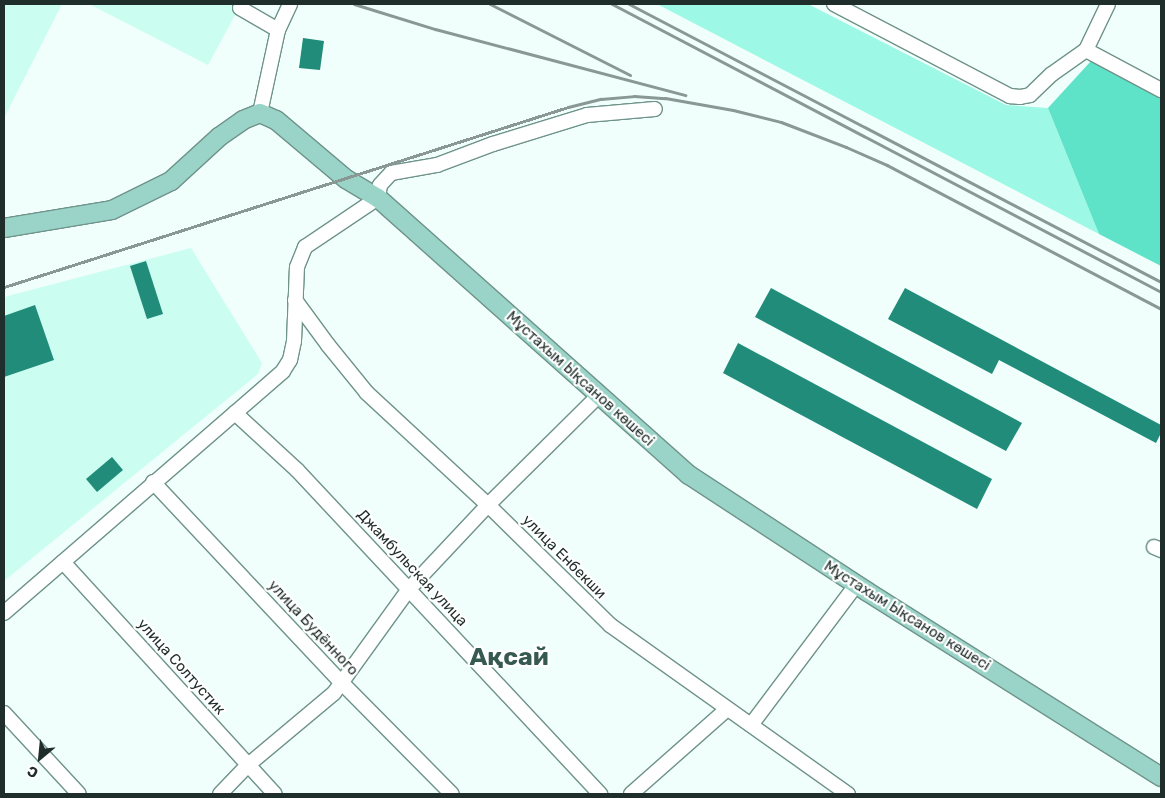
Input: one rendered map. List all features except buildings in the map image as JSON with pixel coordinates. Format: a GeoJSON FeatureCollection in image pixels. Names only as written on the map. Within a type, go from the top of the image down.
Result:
{"type":"FeatureCollection","features":[{"type":"Feature","properties":{"kind":"main road","name":"Мұстахым Ықсанов көшесі"},"geometry":{"type":"LineString","coordinates":[[260,114],[276,120],[291,130],[346,179],[378,198],[688,475],[856,585],[1161,777]]}},
{"type":"Feature","properties":{"kind":"main road"},"geometry":{"type":"LineString","coordinates":[[4,228],[112,210],[171,181],[219,137],[243,120],[260,114]]}},
{"type":"Feature","properties":{"kind":"street"},"geometry":{"type":"LineString","coordinates":[[260,114],[278,30],[290,4]]}},
{"type":"Feature","properties":{"kind":"street"},"geometry":{"type":"LineString","coordinates":[[834,4],[1010,96],[1020,97],[1030,95],[1052,74],[1086,50],[1108,4]]}},
{"type":"Feature","properties":{"kind":"street"},"geometry":{"type":"LineString","coordinates":[[240,8],[278,30]]}},
{"type":"Feature","properties":{"kind":"street"},"geometry":{"type":"LineString","coordinates":[[1086,50],[1161,90]]}},
{"type":"Feature","properties":{"kind":"street"},"geometry":{"type":"LineString","coordinates":[[4,613],[283,371],[290,360],[294,341],[296,267],[304,247],[378,198],[380,185],[391,173],[438,165],[493,144],[587,115],[655,109]]}},
{"type":"Feature","properties":{"kind":"street","name":"улица Енбекши"},"geometry":{"type":"LineString","coordinates":[[295,300],[367,393],[488,505],[610,626],[848,794]]}},
{"type":"Feature","properties":{"kind":"street"},"geometry":{"type":"LineString","coordinates":[[220,794],[248,765],[334,693],[409,589],[488,505],[598,396]]}},
{"type":"Feature","properties":{"kind":"street","name":"Джамбульская улица"},"geometry":{"type":"LineString","coordinates":[[235,414],[297,470],[600,794]]}},
{"type":"Feature","properties":{"kind":"street","name":"улица Будённого"},"geometry":{"type":"LineString","coordinates":[[153,482],[342,683],[452,794]]}},
{"type":"Feature","properties":{"kind":"street","name":"улица Солтустик"},"geometry":{"type":"LineString","coordinates":[[63,562],[275,794]]}},
{"type":"Feature","properties":{"kind":"street"},"geometry":{"type":"LineString","coordinates":[[750,725],[856,585]]}},
{"type":"Feature","properties":{"kind":"street"},"geometry":{"type":"LineString","coordinates":[[631,794],[727,709]]}},
{"type":"Feature","properties":{"kind":"street"},"geometry":{"type":"LineString","coordinates":[[4,713],[79,794]]}},
{"type":"Feature","properties":{"kind":"shaded area"},"geometry":{"type":"Polygon","coordinates":[[[4,4],[62,4],[4,118],[4,4]]]}},
{"type":"Feature","properties":{"kind":"shaded area"},"geometry":{"type":"Polygon","coordinates":[[[89,4],[241,4],[208,65],[89,4]]]}},
{"type":"Feature","properties":{"kind":"shaded area"},"geometry":{"type":"Polygon","coordinates":[[[191,248],[262,363],[258,374],[4,581],[4,297],[191,248]]]}},
{"type":"Feature","properties":{"kind":"green space"},"geometry":{"type":"Polygon","coordinates":[[[657,4],[808,4],[1006,105],[1048,108],[1099,234],[657,4]]]}},
{"type":"Feature","properties":{"kind":"green space"},"geometry":{"type":"Polygon","coordinates":[[[1091,61],[1161,98],[1161,266],[1099,234],[1048,108],[1091,61]]]}},
{"type":"Feature","properties":{"kind":"railway"},"geometry":{"type":"LineString","coordinates":[[354,4],[435,29],[685,95]]}},
{"type":"Feature","properties":{"kind":"railway"},"geometry":{"type":"LineString","coordinates":[[490,4],[630,75]]}},
{"type":"Feature","properties":{"kind":"railway"},"geometry":{"type":"LineString","coordinates":[[612,4],[1161,292]]}},
{"type":"Feature","properties":{"kind":"railway"},"geometry":{"type":"LineString","coordinates":[[629,4],[1161,282]]}},
{"type":"Feature","properties":{"kind":"railway"},"geometry":{"type":"LineString","coordinates":[[4,287],[568,107],[601,99],[634,96],[665,98],[733,110],[781,122],[846,147],[887,165],[1161,309]]}},
{"type":"Feature","properties":{"kind":"district","name":"Ақсай"},"geometry":{"type":"Point","coordinates":[509,657]}}]}
